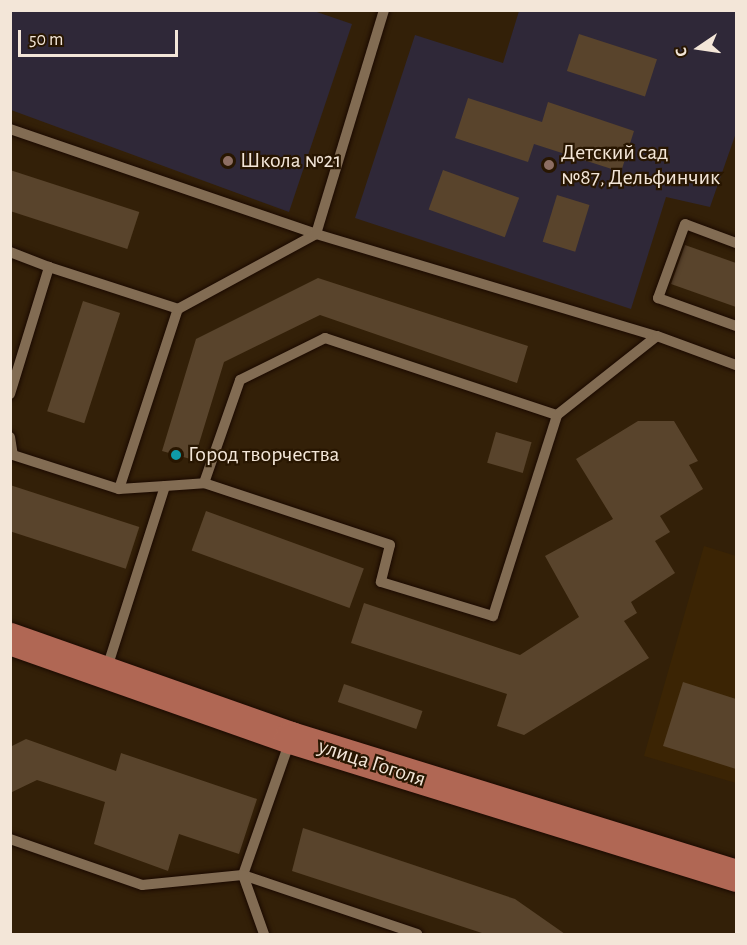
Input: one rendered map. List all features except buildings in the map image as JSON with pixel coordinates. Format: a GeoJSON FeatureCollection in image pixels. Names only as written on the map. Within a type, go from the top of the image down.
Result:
{"type":"FeatureCollection","features":[{"type":"Feature","properties":{"kind":"main road","name":"улица Гоголя"},"geometry":{"type":"LineString","coordinates":[[10,639],[291,738],[736,876]]}},
{"type":"Feature","properties":{"kind":"lane"},"geometry":{"type":"LineString","coordinates":[[119,489],[178,309],[316,234],[380,12]]}},
{"type":"Feature","properties":{"kind":"lane"},"geometry":{"type":"LineString","coordinates":[[10,129],[316,234],[657,336],[736,365]]}},
{"type":"Feature","properties":{"kind":"lane"},"geometry":{"type":"LineString","coordinates":[[736,243],[685,224],[658,298],[736,326]]}},
{"type":"Feature","properties":{"kind":"lane"},"geometry":{"type":"LineString","coordinates":[[10,252],[178,309]]}},
{"type":"Feature","properties":{"kind":"lane"},"geometry":{"type":"LineString","coordinates":[[10,394],[49,267]]}},
{"type":"Feature","properties":{"kind":"lane"},"geometry":{"type":"LineString","coordinates":[[10,437],[14,455],[119,489],[204,483],[390,545],[381,582],[493,616],[557,415],[657,336]]}},
{"type":"Feature","properties":{"kind":"lane"},"geometry":{"type":"LineString","coordinates":[[204,483],[240,380],[325,339],[557,415]]}},
{"type":"Feature","properties":{"kind":"lane"},"geometry":{"type":"LineString","coordinates":[[106,672],[165,486]]}},
{"type":"Feature","properties":{"kind":"lane"},"geometry":{"type":"LineString","coordinates":[[264,934],[243,875],[291,738]]}},
{"type":"Feature","properties":{"kind":"lane"},"geometry":{"type":"LineString","coordinates":[[10,839],[142,885],[243,875],[417,934]]}},
{"type":"Feature","properties":{"kind":"shaded area","name":"Школа №21"},"geometry":{"type":"Polygon","coordinates":[[[311,10],[352,24],[289,212],[11,110],[11,11],[311,10]]]}},
{"type":"Feature","properties":{"kind":"shaded area","name":"Детский сад №87, Дельфинчик"},"geometry":{"type":"Polygon","coordinates":[[[519,11],[736,11],[736,133],[710,207],[666,197],[631,309],[355,218],[415,35],[503,63],[519,11]]]}},
{"type":"Feature","properties":{"kind":"shaded area"},"geometry":{"type":"Polygon","coordinates":[[[704,546],[736,556],[736,783],[644,756],[704,546]]]}},
{"type":"Feature","properties":{"kind":"place","name":"Школа №21"},"geometry":{"type":"Point","coordinates":[228,161]}},
{"type":"Feature","properties":{"kind":"place","name":"Детский сад №87, Дельфинчик"},"geometry":{"type":"Point","coordinates":[549,165]}},
{"type":"Feature","properties":{"kind":"place","name":"Город творчества"},"geometry":{"type":"Point","coordinates":[176,455]}}]}
